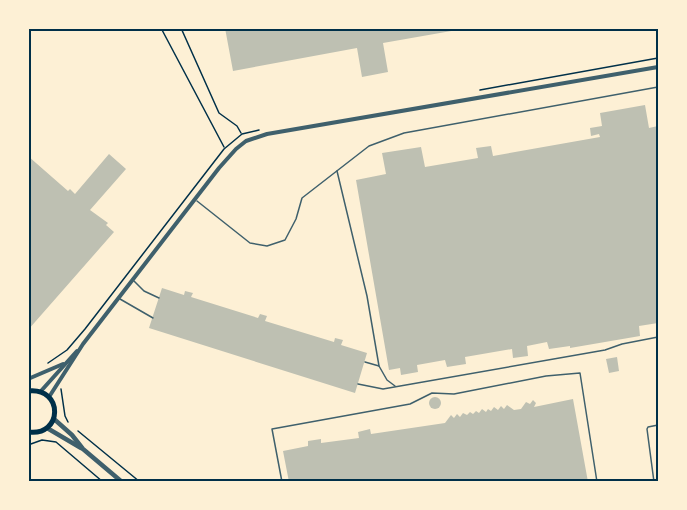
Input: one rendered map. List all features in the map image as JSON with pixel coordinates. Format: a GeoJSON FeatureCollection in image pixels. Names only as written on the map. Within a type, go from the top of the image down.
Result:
{"type":"FeatureCollection","features":[{"type":"Feature","properties":{"kind":"main road"},"geometry":{"type":"LineString","coordinates":[[28,391],[41,391],[49,397],[54,407],[54,419],[47,428],[41,432],[28,432]]}},
{"type":"Feature","properties":{"kind":"street"},"geometry":{"type":"LineString","coordinates":[[41,391],[83,344],[230,155],[246,141],[267,134],[658,67]]}},
{"type":"Feature","properties":{"kind":"street"},"geometry":{"type":"LineString","coordinates":[[49,397],[83,344]]}},
{"type":"Feature","properties":{"kind":"street"},"geometry":{"type":"LineString","coordinates":[[28,379],[66,362]]}},
{"type":"Feature","properties":{"kind":"street"},"geometry":{"type":"LineString","coordinates":[[54,419],[72,435],[83,450]]}},
{"type":"Feature","properties":{"kind":"street"},"geometry":{"type":"LineString","coordinates":[[47,428],[83,450],[122,482]]}},
{"type":"Feature","properties":{"kind":"lane"},"geometry":{"type":"LineString","coordinates":[[194,200],[250,243],[267,246],[285,240],[296,219],[302,198],[369,146],[404,133],[658,87]]}},
{"type":"Feature","properties":{"kind":"lane"},"geometry":{"type":"LineString","coordinates":[[338,171],[367,296],[380,366],[387,380],[396,387]]}},
{"type":"Feature","properties":{"kind":"lane"},"geometry":{"type":"LineString","coordinates":[[133,280],[144,291],[159,298]]}},
{"type":"Feature","properties":{"kind":"lane"},"geometry":{"type":"LineString","coordinates":[[119,299],[153,318]]}},
{"type":"Feature","properties":{"kind":"lane"},"geometry":{"type":"LineString","coordinates":[[358,384],[383,389],[396,387],[605,350],[658,337]]}},
{"type":"Feature","properties":{"kind":"lane"},"geometry":{"type":"LineString","coordinates":[[364,362],[380,366]]}},
{"type":"Feature","properties":{"kind":"lane"},"geometry":{"type":"LineString","coordinates":[[282,482],[272,429],[410,404],[432,393],[454,394],[546,376],[580,373],[597,482]]}},
{"type":"Feature","properties":{"kind":"lane"},"geometry":{"type":"LineString","coordinates":[[654,482],[647,429],[658,425]]}},
{"type":"Feature","properties":{"kind":"path"},"geometry":{"type":"LineString","coordinates":[[161,28],[224,149]]}},
{"type":"Feature","properties":{"kind":"path"},"geometry":{"type":"LineString","coordinates":[[181,28],[219,112],[237,126],[246,141]]}},
{"type":"Feature","properties":{"kind":"path"},"geometry":{"type":"LineString","coordinates":[[472,92],[658,58]]}},
{"type":"Feature","properties":{"kind":"path"},"geometry":{"type":"LineString","coordinates":[[47,364],[67,350],[85,329],[224,149],[242,134],[260,129]]}},
{"type":"Feature","properties":{"kind":"path"},"geometry":{"type":"LineString","coordinates":[[57,384],[61,387],[65,416],[69,424]]}},
{"type":"Feature","properties":{"kind":"path"},"geometry":{"type":"LineString","coordinates":[[78,430],[141,482]]}},
{"type":"Feature","properties":{"kind":"path"},"geometry":{"type":"LineString","coordinates":[[28,445],[42,440],[56,442],[103,482]]}},
{"type":"Feature","properties":{"kind":"building"},"geometry":{"type":"Polygon","coordinates":[[[225,28],[457,28],[457,30],[383,43],[388,72],[362,77],[357,48],[233,71],[225,28]]]}},
{"type":"Feature","properties":{"kind":"building"},"geometry":{"type":"Polygon","coordinates":[[[645,105],[649,128],[658,126],[658,323],[639,326],[640,336],[570,348],[570,346],[549,349],[547,342],[527,346],[528,356],[513,358],[512,349],[465,357],[466,364],[447,367],[445,360],[417,365],[418,372],[401,375],[400,368],[389,370],[356,180],[386,174],[382,153],[421,147],[425,167],[478,158],[476,148],[491,146],[493,156],[600,137],[599,134],[591,136],[590,128],[602,126],[600,113],[645,105]]]}},
{"type":"Feature","properties":{"kind":"building"},"geometry":{"type":"Polygon","coordinates":[[[109,154],[126,169],[90,210],[108,223],[106,225],[114,232],[28,330],[28,156],[68,191],[70,189],[75,194],[109,154]]]}},
{"type":"Feature","properties":{"kind":"building"},"geometry":{"type":"Polygon","coordinates":[[[162,288],[184,295],[185,291],[193,293],[191,297],[258,318],[260,314],[267,316],[265,321],[334,342],[335,338],[343,340],[341,345],[367,353],[355,393],[149,328],[162,288]]]}},
{"type":"Feature","properties":{"kind":"building"},"geometry":{"type":"Polygon","coordinates":[[[617,357],[619,371],[609,373],[606,359],[617,357]]]}},
{"type":"Feature","properties":{"kind":"building"},"geometry":{"type":"Polygon","coordinates":[[[437,397],[440,398],[440,408],[433,409],[430,408],[429,401],[430,398],[437,397]]]}},
{"type":"Feature","properties":{"kind":"building"},"geometry":{"type":"Polygon","coordinates":[[[573,399],[588,482],[289,482],[283,451],[308,446],[308,441],[321,439],[321,443],[359,438],[358,432],[370,429],[371,434],[445,423],[451,415],[454,418],[457,414],[460,417],[463,413],[467,415],[476,411],[479,413],[482,409],[486,412],[488,409],[491,411],[494,407],[498,410],[501,406],[504,409],[507,405],[514,410],[521,409],[526,402],[530,404],[533,400],[536,403],[534,407],[573,399]]]}}]}
